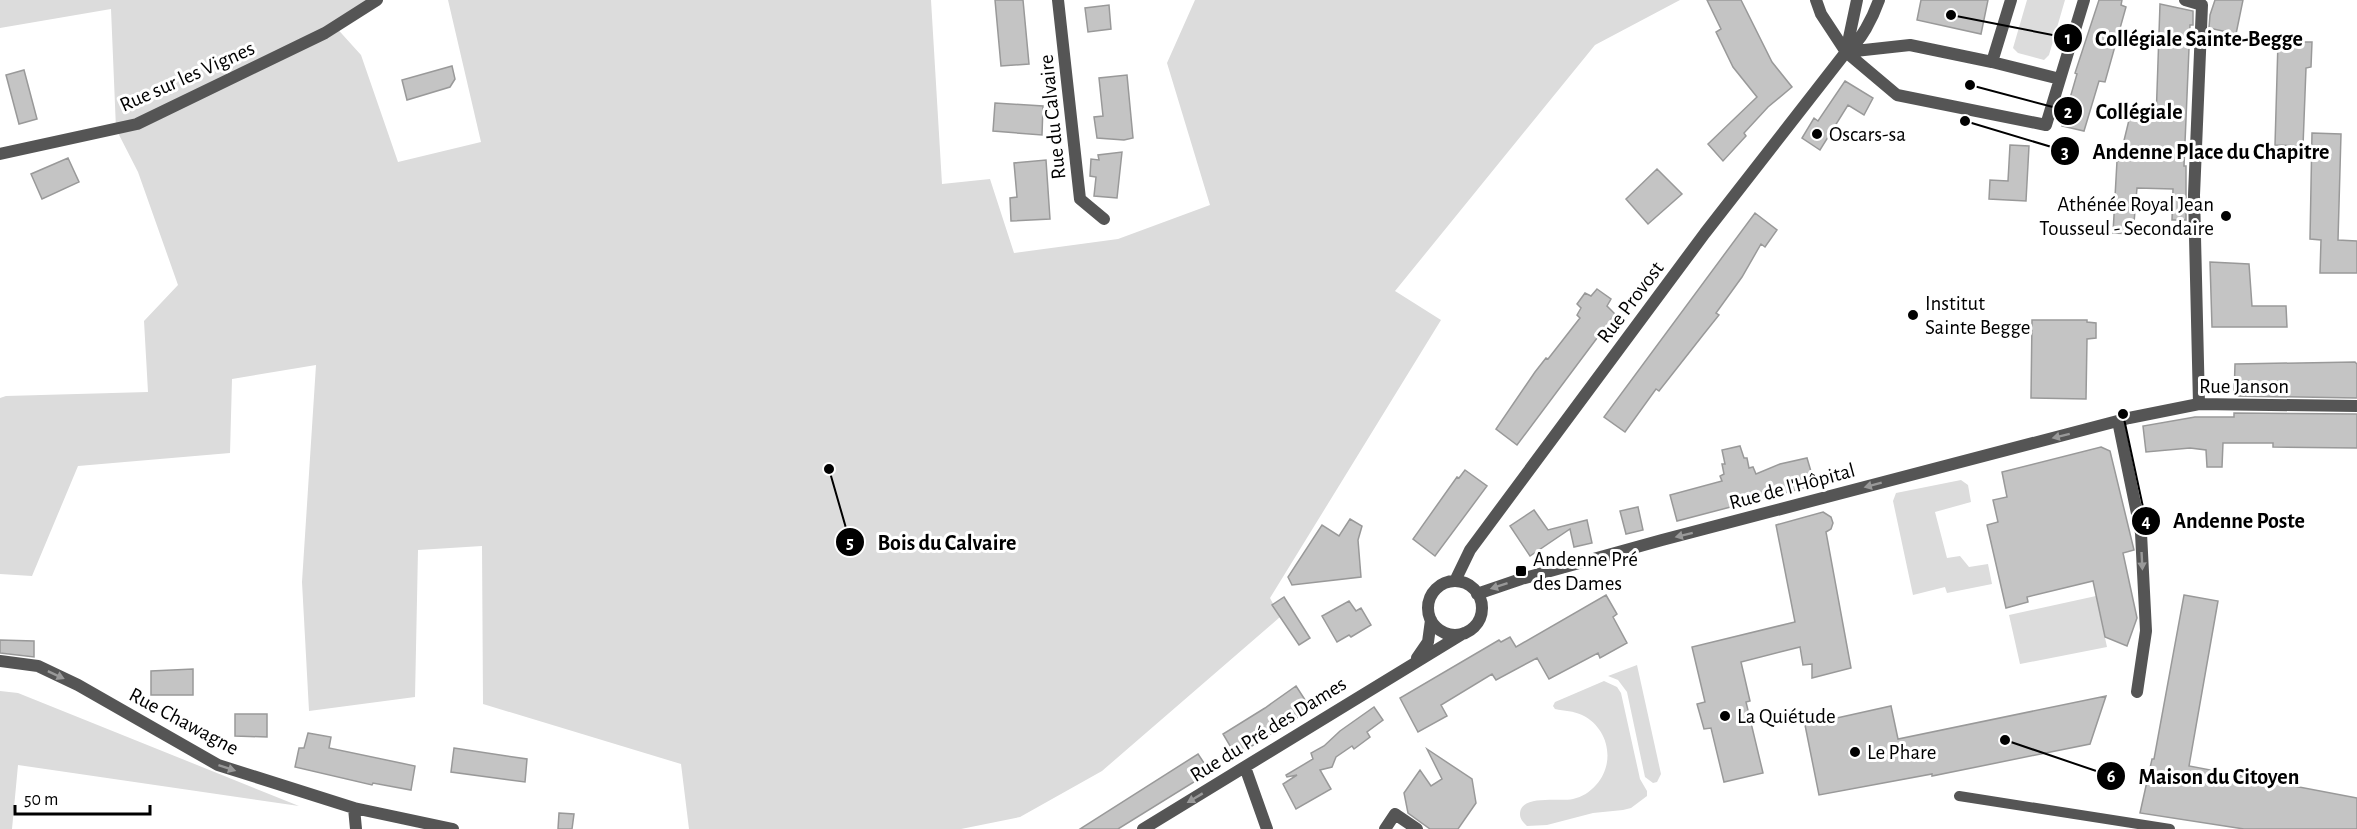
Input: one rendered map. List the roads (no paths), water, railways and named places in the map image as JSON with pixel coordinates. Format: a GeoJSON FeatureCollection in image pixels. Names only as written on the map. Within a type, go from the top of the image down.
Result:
{"type":"FeatureCollection","features":[{"type":"Feature","properties":{"kind":"street","name":"Rue sur les Vignes"},"geometry":{"type":"LineString","coordinates":[[0,154],[137,124],[325,33],[377,0]]}},
{"type":"Feature","properties":{"kind":"street","name":"Rue du Calvaire"},"geometry":{"type":"LineString","coordinates":[[1058,0],[1080,199],[1104,219]]}},
{"type":"Feature","properties":{"kind":"street"},"geometry":{"type":"LineString","coordinates":[[1816,0],[1821,14],[1846,52],[1898,96],[2046,124],[2084,0]]}},
{"type":"Feature","properties":{"kind":"street"},"geometry":{"type":"LineString","coordinates":[[1846,52],[1857,0]]}},
{"type":"Feature","properties":{"kind":"street","name":"Rue Provost"},"geometry":{"type":"LineString","coordinates":[[1455,581],[1476,541],[1705,233],[1846,52],[1852,48],[1874,13],[1879,0]]}},
{"type":"Feature","properties":{"kind":"street"},"geometry":{"type":"LineString","coordinates":[[1992,62],[2011,0]]}},
{"type":"Feature","properties":{"kind":"street"},"geometry":{"type":"LineString","coordinates":[[2185,0],[2202,5],[2194,195],[2199,404]]}},
{"type":"Feature","properties":{"kind":"street"},"geometry":{"type":"LineString","coordinates":[[1846,52],[1910,45],[2060,79]]}},
{"type":"Feature","properties":{"kind":"street","name":"Rue Janson"},"geometry":{"type":"LineString","coordinates":[[2118,421],[2199,404],[2357,406]]}},
{"type":"Feature","properties":{"kind":"street"},"geometry":{"type":"LineString","coordinates":[[2118,421],[2141,533],[2146,631],[2137,692]]}},
{"type":"Feature","properties":{"kind":"street","name":"Rue de l'Hôpital"},"geometry":{"type":"LineString","coordinates":[[1477,594],[1521,579],[1662,540],[2118,421]]}},
{"type":"Feature","properties":{"kind":"street"},"geometry":{"type":"LineString","coordinates":[[1455,581],[1464,582],[1477,594],[1481,602],[1481,612],[1472,628],[1464,633],[1445,633],[1431,620],[1428,611],[1432,593],[1439,586],[1455,581]]}},
{"type":"Feature","properties":{"kind":"street","name":"Rue du Pré des Dames"},"geometry":{"type":"LineString","coordinates":[[1414,662],[1428,642],[1431,620]]}},
{"type":"Feature","properties":{"kind":"street","name":"Rue du Pré des Dames"},"geometry":{"type":"LineString","coordinates":[[1143,829],[1464,633]]}},
{"type":"Feature","properties":{"kind":"street","name":"Rue Chawagne"},"geometry":{"type":"LineString","coordinates":[[0,661],[38,666],[78,685],[218,765],[354,808],[453,829]]}},
{"type":"Feature","properties":{"kind":"street"},"geometry":{"type":"LineString","coordinates":[[1245,767],[1265,827]]}},
{"type":"Feature","properties":{"kind":"street"},"geometry":{"type":"LineString","coordinates":[[1959,796],[2170,829]]}},
{"type":"Feature","properties":{"kind":"street"},"geometry":{"type":"LineString","coordinates":[[354,808],[356,829]]}},
{"type":"Feature","properties":{"kind":"street"},"geometry":{"type":"LineString","coordinates":[[1385,829],[1395,814],[1417,829]]}},
{"type":"Feature","properties":{"kind":"place","name":"Collégiale Sainte-Begge"},"geometry":{"type":"Point","coordinates":[1951,15]}},
{"type":"Feature","properties":{"kind":"place","name":"Collégiale"},"geometry":{"type":"Point","coordinates":[1970,85]}},
{"type":"Feature","properties":{"kind":"place","name":"Andenne Place du Chapitre"},"geometry":{"type":"Point","coordinates":[1965,121]}},
{"type":"Feature","properties":{"kind":"place","name":"Oscars-sa"},"geometry":{"type":"Point","coordinates":[1817,134]}},
{"type":"Feature","properties":{"kind":"place","name":"Athénée Royal Jean Tousseul - Secondaire"},"geometry":{"type":"Point","coordinates":[2226,216]}},
{"type":"Feature","properties":{"kind":"place","name":"Institut Sainte Begge"},"geometry":{"type":"Point","coordinates":[1913,315]}},
{"type":"Feature","properties":{"kind":"place","name":"Andenne Poste"},"geometry":{"type":"Point","coordinates":[2123,414]}},
{"type":"Feature","properties":{"kind":"place","name":"Bois du Calvaire"},"geometry":{"type":"Point","coordinates":[829,469]}},
{"type":"Feature","properties":{"kind":"place","name":"Andenne Pré des Dames"},"geometry":{"type":"Point","coordinates":[1521,571]}},
{"type":"Feature","properties":{"kind":"place","name":"La Quiétude"},"geometry":{"type":"Point","coordinates":[1725,716]}},
{"type":"Feature","properties":{"kind":"place","name":"Maison du Citoyen"},"geometry":{"type":"Point","coordinates":[2005,740]}},
{"type":"Feature","properties":{"kind":"place","name":"Le Phare"},"geometry":{"type":"Point","coordinates":[1855,752]}}]}
